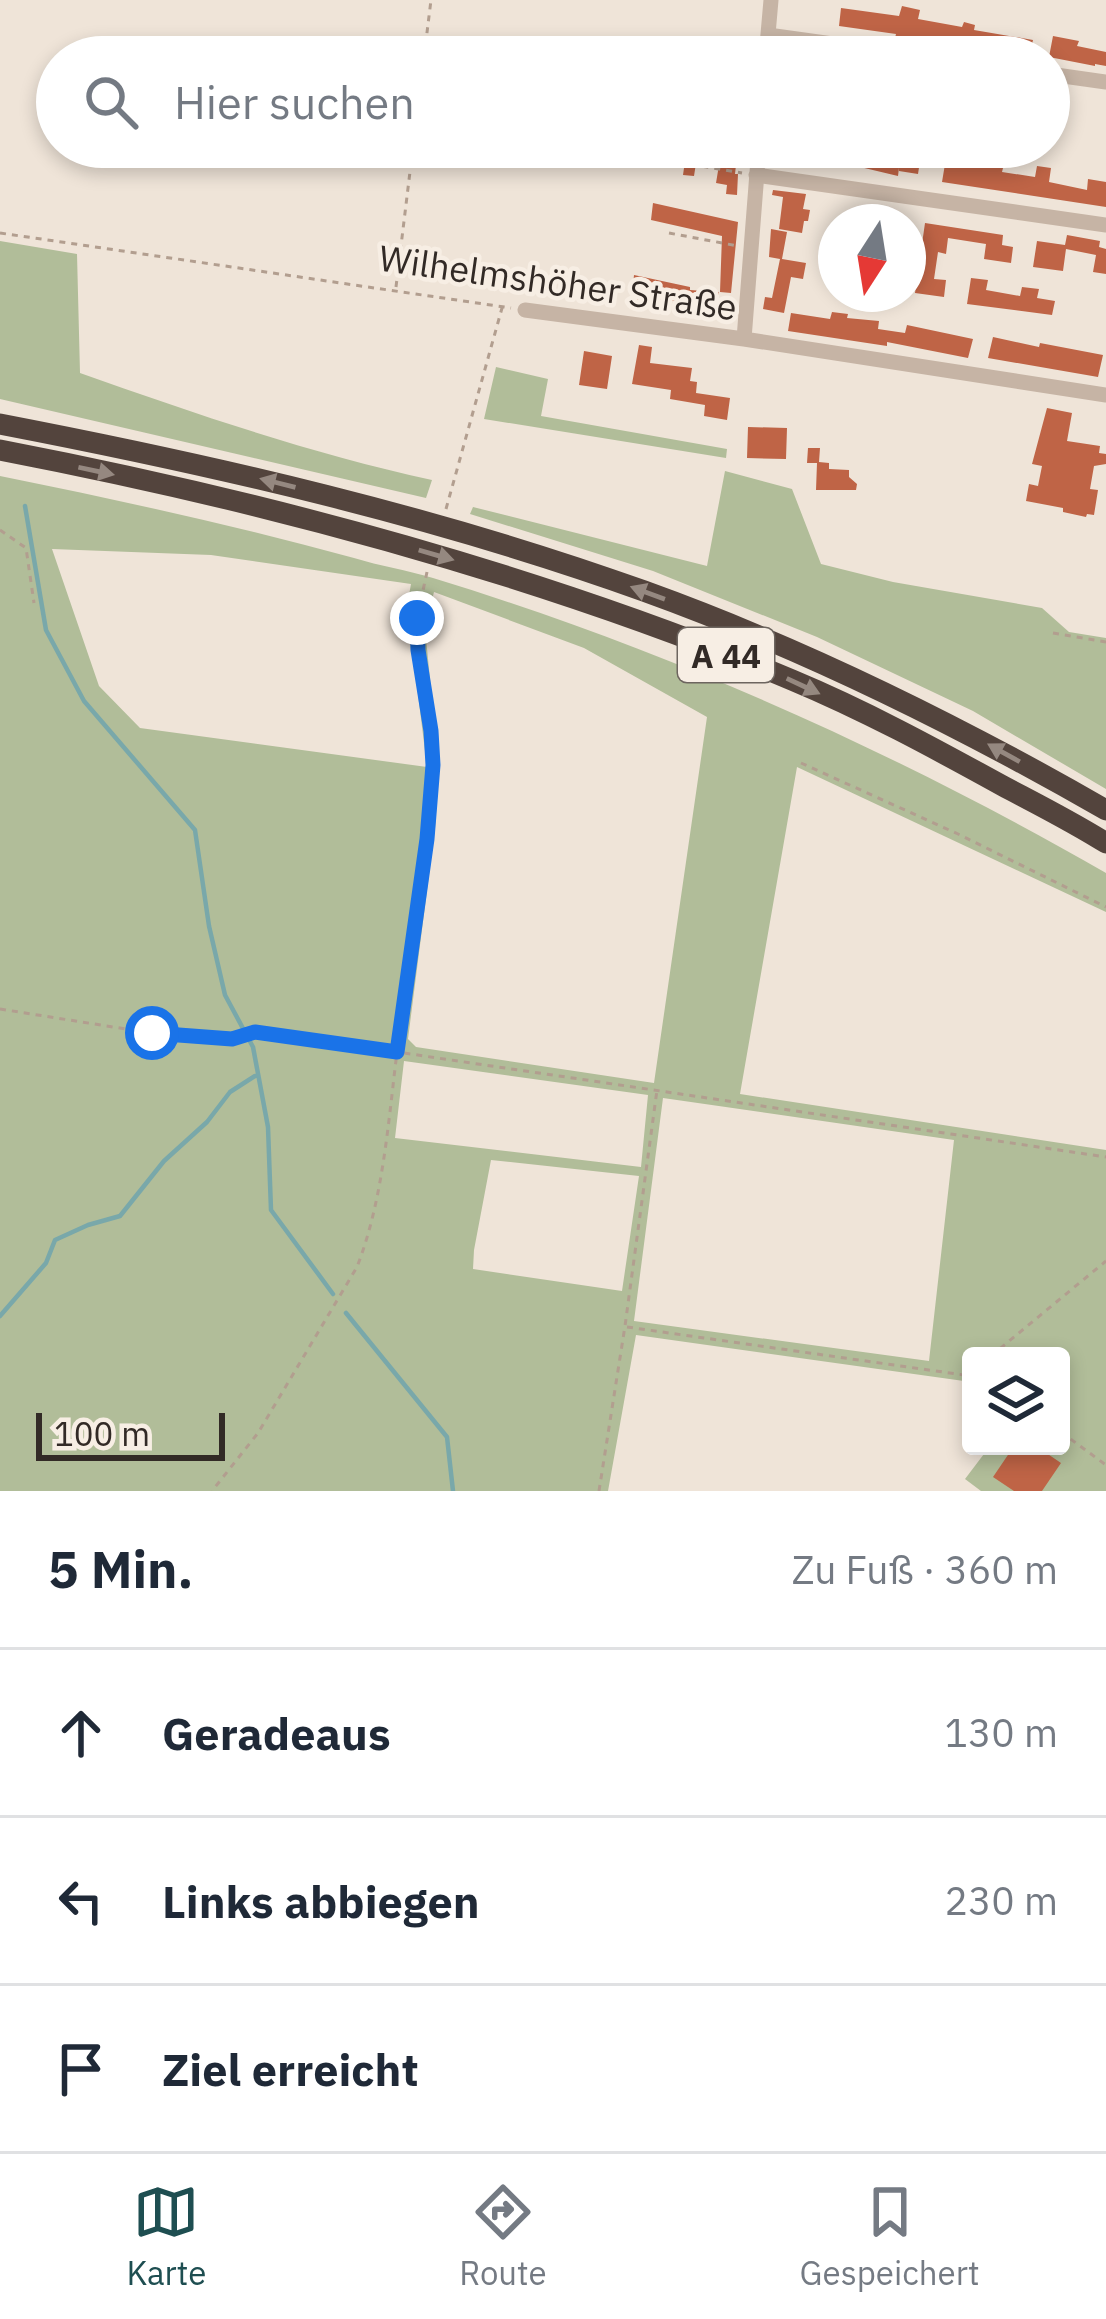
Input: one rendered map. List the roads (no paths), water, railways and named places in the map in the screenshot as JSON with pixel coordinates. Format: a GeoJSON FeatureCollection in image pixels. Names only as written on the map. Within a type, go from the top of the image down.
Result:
{"type":"FeatureCollection","features":[{"type":"Feature","properties":{"kind":"highway","name":"A 44"},"geometry":{"type":"LineString","coordinates":[[0,424],[275,482],[472,535],[645,592],[880,690],[956,726],[1106,810]]}},
{"type":"Feature","properties":{"kind":"highway","name":"A 44"},"geometry":{"type":"LineString","coordinates":[[0,450],[323,524],[486,569],[616,612],[795,682],[941,752],[1106,842]]}},
{"type":"Feature","properties":{"kind":"street"},"geometry":{"type":"LineString","coordinates":[[772,0],[769,35],[776,36]]}},
{"type":"Feature","properties":{"kind":"street"},"geometry":{"type":"LineString","coordinates":[[1070,77],[1106,82]]}},
{"type":"Feature","properties":{"kind":"street"},"geometry":{"type":"LineString","coordinates":[[744,339],[757,168]]}},
{"type":"Feature","properties":{"kind":"street"},"geometry":{"type":"LineString","coordinates":[[756,176],[1106,225]]}},
{"type":"Feature","properties":{"kind":"street","name":"Wilhelmshöher Straße"},"geometry":{"type":"LineString","coordinates":[[525,310],[1106,395]]}},
{"type":"Feature","properties":{"kind":"waterway"},"geometry":{"type":"LineString","coordinates":[[25,506],[46,630],[84,701],[195,830],[225,995],[253,1047],[268,1127],[271,1210],[333,1294]]}},
{"type":"Feature","properties":{"kind":"waterway"},"geometry":{"type":"LineString","coordinates":[[0,1316],[46,1263],[55,1240],[120,1216],[230,1092],[255,1076]]}},
{"type":"Feature","properties":{"kind":"waterway"},"geometry":{"type":"LineString","coordinates":[[346,1313],[447,1437],[453,1491]]}}]}
